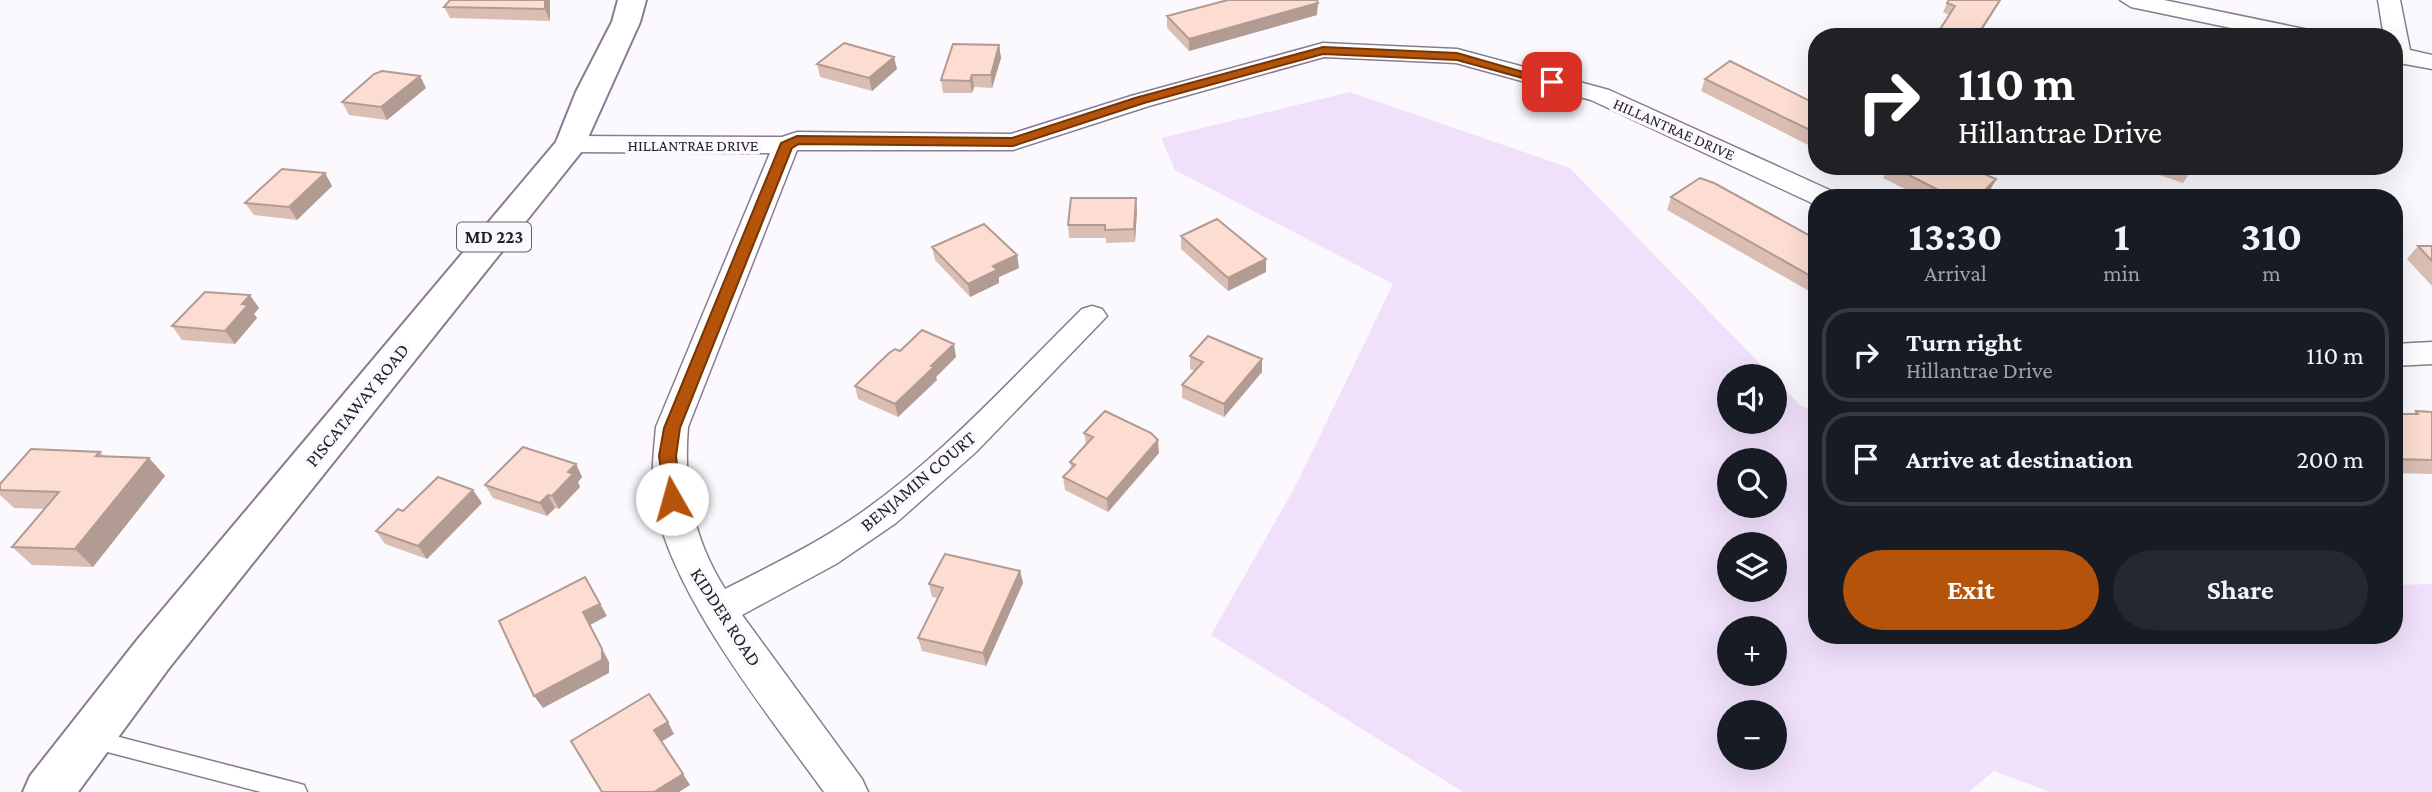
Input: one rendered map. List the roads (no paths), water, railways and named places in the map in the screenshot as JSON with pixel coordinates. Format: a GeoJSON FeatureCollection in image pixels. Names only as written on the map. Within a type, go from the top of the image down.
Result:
{"type":"FeatureCollection","features":[{"type":"Feature","properties":{"kind":"main road","name":"PISCATAWAY ROAD"},"geometry":{"type":"LineString","coordinates":[[48,792],[153,654],[570,144],[591,92],[626,22],[632,0]]}},
{"type":"Feature","properties":{"kind":"street"},"geometry":{"type":"LineString","coordinates":[[2131,0],[2266,28]]}},
{"type":"Feature","properties":{"kind":"street"},"geometry":{"type":"LineString","coordinates":[[2389,0],[2393,28]]}},
{"type":"Feature","properties":{"kind":"street","name":"HILLANTRAE DRIVE"},"geometry":{"type":"LineString","coordinates":[[570,144],[786,145],[797,140],[1013,142],[1140,101],[1323,50],[1457,56],[1600,95],[1808,191]]}},
{"type":"Feature","properties":{"kind":"street"},"geometry":{"type":"LineString","coordinates":[[2403,56],[2432,62]]}},
{"type":"Feature","properties":{"kind":"street","name":"KIDDER ROAD"},"geometry":{"type":"LineString","coordinates":[[786,145],[690,378],[672,428],[667,456],[676,519],[699,581],[848,792]]}},
{"type":"Feature","properties":{"kind":"street","name":"BENJAMIN COURT"},"geometry":{"type":"LineString","coordinates":[[718,610],[883,515],[951,457],[1092,316]]}},
{"type":"Feature","properties":{"kind":"street"},"geometry":{"type":"LineString","coordinates":[[2403,355],[2432,353]]}},
{"type":"Feature","properties":{"kind":"lane"},"geometry":{"type":"LineString","coordinates":[[89,738],[297,792]]}}]}
